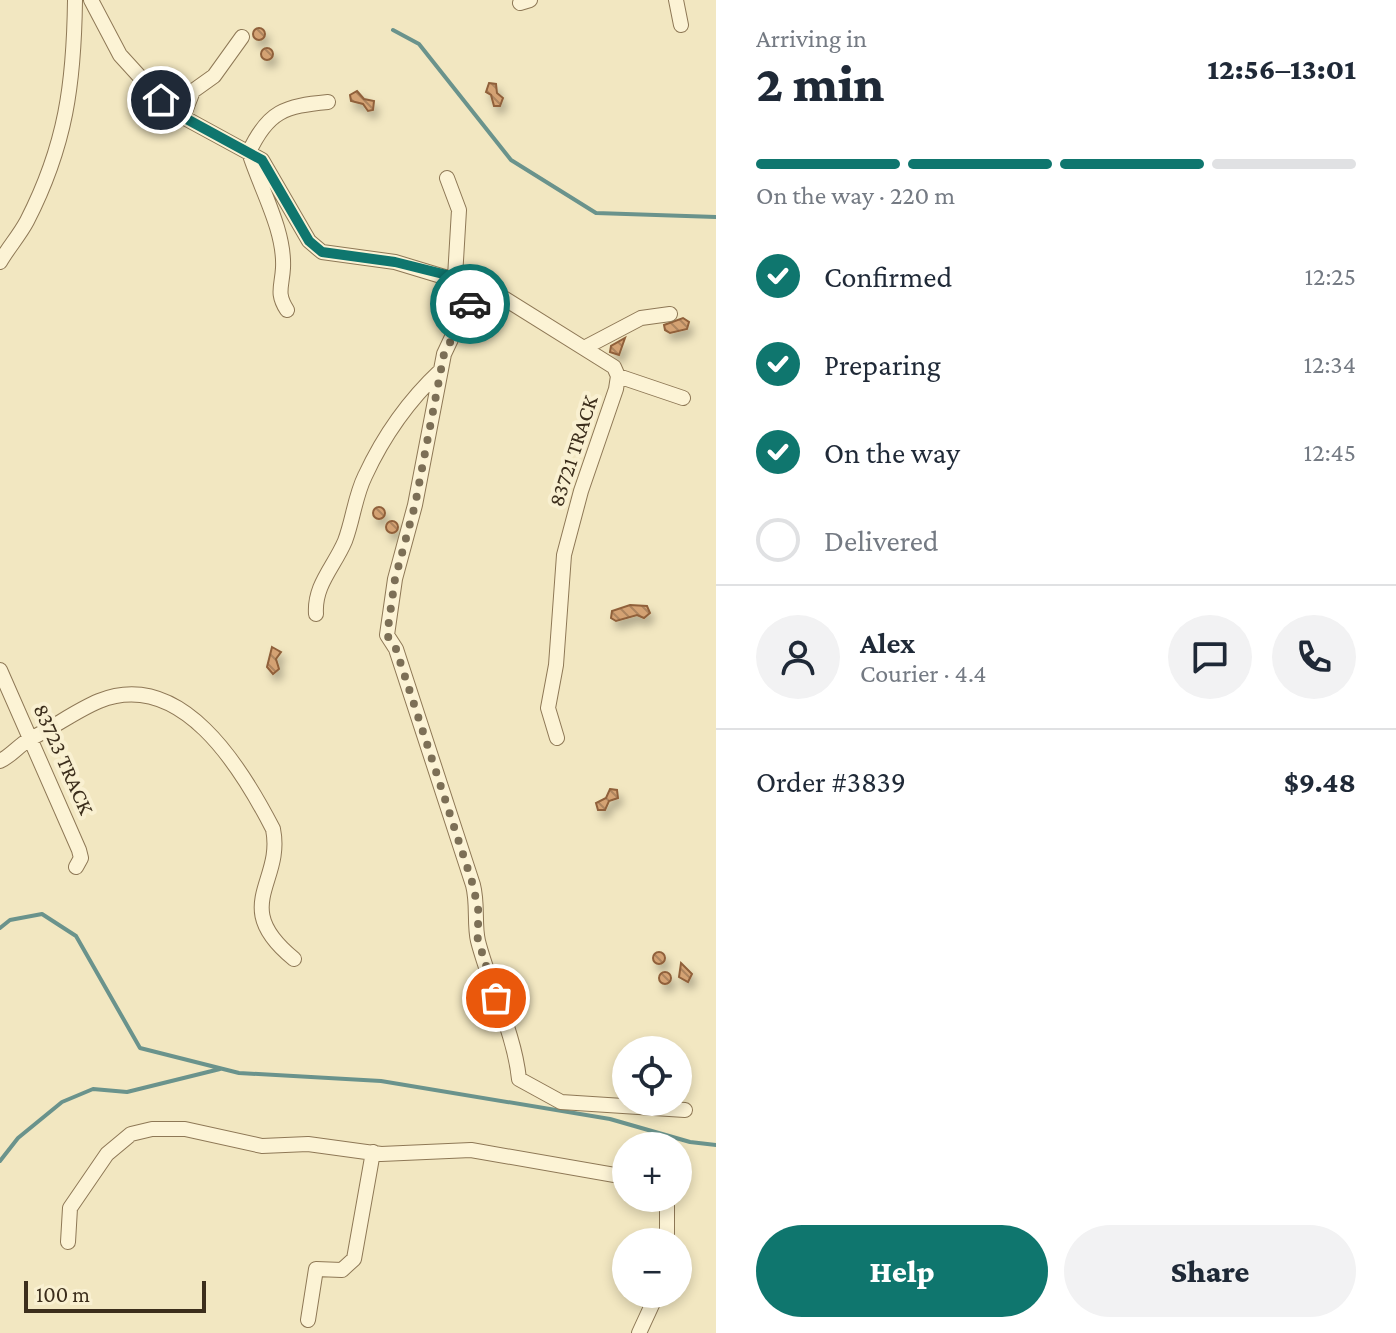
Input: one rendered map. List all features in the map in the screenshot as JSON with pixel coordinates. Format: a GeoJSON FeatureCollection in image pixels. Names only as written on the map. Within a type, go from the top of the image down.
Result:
{"type":"FeatureCollection","features":[{"type":"Feature","properties":{"kind":"street"},"geometry":{"type":"LineString","coordinates":[[0,262],[28,219],[64,125],[73,81],[75,0]]}},
{"type":"Feature","properties":{"kind":"street","name":"83721 TRACK"},"geometry":{"type":"LineString","coordinates":[[91,0],[120,55],[161,100],[183,117],[249,152],[270,171],[309,241],[322,252],[395,262],[455,277],[475,288],[517,303],[557,334],[614,367],[618,376],[564,555],[556,665],[548,708],[557,738]]}},
{"type":"Feature","properties":{"kind":"street"},"geometry":{"type":"LineString","coordinates":[[676,0],[681,25]]}},
{"type":"Feature","properties":{"kind":"street"},"geometry":{"type":"LineString","coordinates":[[183,117],[193,91],[214,76],[242,37]]}},
{"type":"Feature","properties":{"kind":"street"},"geometry":{"type":"LineString","coordinates":[[287,310],[278,289],[283,268],[279,240],[249,152],[258,132],[284,109],[328,102]]}},
{"type":"Feature","properties":{"kind":"street"},"geometry":{"type":"LineString","coordinates":[[447,178],[459,210],[455,277]]}},
{"type":"Feature","properties":{"kind":"street"},"geometry":{"type":"LineString","coordinates":[[475,288],[444,354],[415,505],[395,579],[387,635],[396,649],[473,885],[479,914],[477,936],[516,1055],[519,1079],[561,1102],[612,1105]]}},
{"type":"Feature","properties":{"kind":"street"},"geometry":{"type":"LineString","coordinates":[[584,348],[641,318],[670,314]]}},
{"type":"Feature","properties":{"kind":"street"},"geometry":{"type":"LineString","coordinates":[[316,614],[317,588],[333,567],[346,538],[364,478],[406,410],[441,370]]}},
{"type":"Feature","properties":{"kind":"street"},"geometry":{"type":"LineString","coordinates":[[618,376],[683,398]]}},
{"type":"Feature","properties":{"kind":"street","name":"83723 TRACK"},"geometry":{"type":"LineString","coordinates":[[0,670],[79,850],[81,858],[76,867]]}},
{"type":"Feature","properties":{"kind":"street"},"geometry":{"type":"LineString","coordinates":[[0,761],[29,740],[49,732],[98,702],[136,692],[168,700],[188,713],[222,752],[273,829],[262,914],[269,934],[294,959]]}},
{"type":"Feature","properties":{"kind":"street"},"geometry":{"type":"LineString","coordinates":[[68,1242],[68,1213],[73,1202],[113,1146],[140,1130],[185,1129],[262,1146],[308,1144],[373,1152],[471,1150],[612,1175]]}},
{"type":"Feature","properties":{"kind":"street"},"geometry":{"type":"LineString","coordinates":[[308,1320],[316,1269],[342,1270],[354,1259],[373,1152]]}},
{"type":"Feature","properties":{"kind":"street"},"geometry":{"type":"LineString","coordinates":[[639,1333],[651,1308]]}},
{"type":"Feature","properties":{"kind":"building"},"geometry":{"type":"Polygon","coordinates":[[[259,28],[265,34],[259,40],[253,34],[259,28]]]}},
{"type":"Feature","properties":{"kind":"building"},"geometry":{"type":"Polygon","coordinates":[[[267,48],[273,54],[267,60],[261,54],[267,48]]]}},
{"type":"Feature","properties":{"kind":"building"},"geometry":{"type":"Polygon","coordinates":[[[489,83],[496,84],[497,93],[503,98],[500,106],[494,106],[491,95],[486,92],[489,83]]]}},
{"type":"Feature","properties":{"kind":"building"},"geometry":{"type":"Polygon","coordinates":[[[357,91],[364,99],[374,101],[373,110],[368,111],[363,104],[351,101],[350,95],[357,91]]]}},
{"type":"Feature","properties":{"kind":"building"},"geometry":{"type":"Polygon","coordinates":[[[683,318],[689,322],[687,329],[670,333],[665,330],[664,325],[683,318]]]}},
{"type":"Feature","properties":{"kind":"building"},"geometry":{"type":"Polygon","coordinates":[[[625,338],[619,355],[610,352],[611,346],[625,338]]]}},
{"type":"Feature","properties":{"kind":"building"},"geometry":{"type":"Polygon","coordinates":[[[379,507],[385,513],[379,519],[373,513],[379,507]]]}},
{"type":"Feature","properties":{"kind":"building"},"geometry":{"type":"Polygon","coordinates":[[[392,521],[398,527],[392,533],[386,527],[392,521]]]}},
{"type":"Feature","properties":{"kind":"building"},"geometry":{"type":"Polygon","coordinates":[[[630,605],[647,606],[650,613],[644,618],[637,615],[616,621],[611,618],[612,611],[630,605]]]}},
{"type":"Feature","properties":{"kind":"building"},"geometry":{"type":"Polygon","coordinates":[[[272,647],[281,652],[276,659],[279,669],[273,674],[267,667],[272,647]]]}},
{"type":"Feature","properties":{"kind":"building"},"geometry":{"type":"Polygon","coordinates":[[[610,789],[617,790],[618,798],[609,801],[605,810],[598,810],[596,803],[606,798],[610,789]]]}},
{"type":"Feature","properties":{"kind":"building"},"geometry":{"type":"Polygon","coordinates":[[[659,952],[665,958],[659,964],[653,958],[659,952]]]}},
{"type":"Feature","properties":{"kind":"building"},"geometry":{"type":"Polygon","coordinates":[[[681,963],[692,974],[688,982],[679,977],[681,963]]]}},
{"type":"Feature","properties":{"kind":"building"},"geometry":{"type":"Polygon","coordinates":[[[660,973],[670,973],[670,983],[660,983],[660,973]]]}},
{"type":"Feature","properties":{"kind":"waterway"},"geometry":{"type":"LineString","coordinates":[[393,30],[419,44],[511,160],[596,213],[716,217]]}},
{"type":"Feature","properties":{"kind":"waterway"},"geometry":{"type":"LineString","coordinates":[[0,928],[10,920],[42,914],[76,936],[140,1048],[239,1073],[381,1081],[610,1119],[690,1142],[716,1145]]}},
{"type":"Feature","properties":{"kind":"waterway"},"geometry":{"type":"LineString","coordinates":[[0,1161],[18,1138],[62,1102],[93,1089],[127,1092],[220,1069]]}},
{"type":"Feature","properties":{"kind":"way so far"},"geometry":{"type":"LineString","coordinates":[[470,304],[444,354],[415,505],[395,579],[387,635],[396,649],[473,885],[479,914],[477,936],[496,998]]}},
{"type":"Feature","properties":{"kind":"route"},"geometry":{"type":"LineString","coordinates":[[161,100],[183,117],[262,160],[298,225],[309,241],[322,252],[353,259],[395,262],[455,277],[475,288],[470,304]]}}]}
